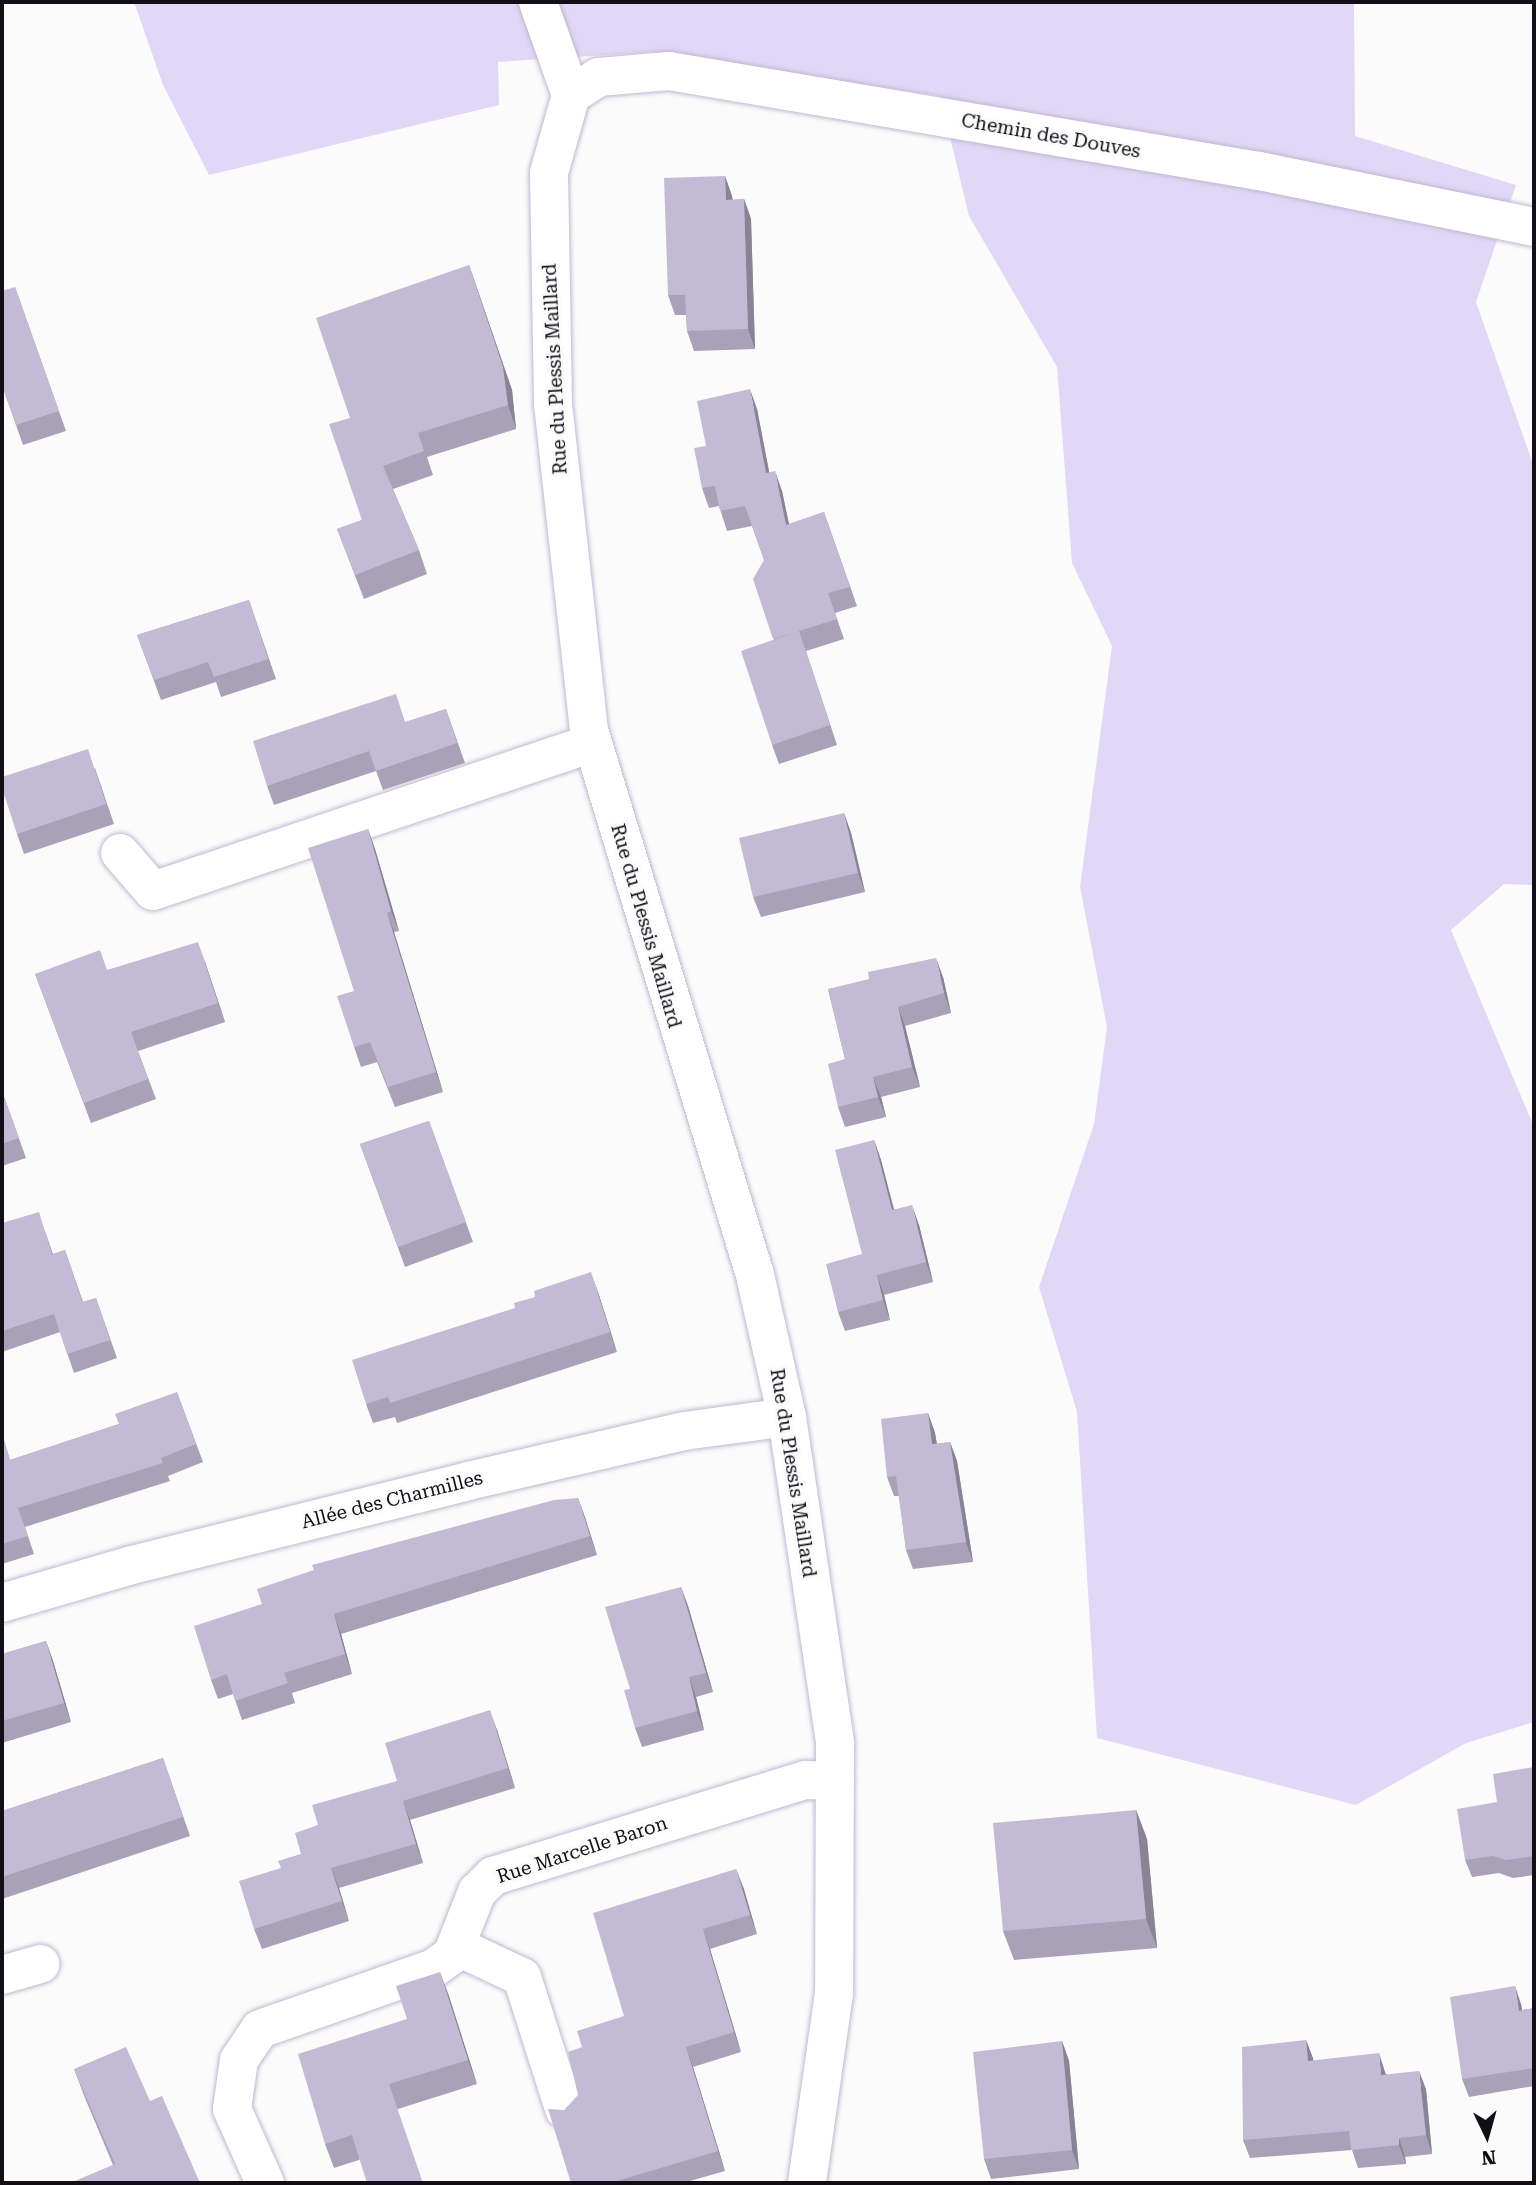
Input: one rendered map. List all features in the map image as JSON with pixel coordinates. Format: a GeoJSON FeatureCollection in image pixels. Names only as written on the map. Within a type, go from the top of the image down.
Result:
{"type":"FeatureCollection","features":[{"type":"Feature","properties":{"kind":"street"},"geometry":{"type":"LineString","coordinates":[[538,2],[571,95]]}},
{"type":"Feature","properties":{"kind":"street","name":"Chemin des Douves"},"geometry":{"type":"LineString","coordinates":[[571,95],[599,77],[668,71],[1259,171],[1534,228]]}},
{"type":"Feature","properties":{"kind":"street","name":"Rue du Plessis Maillard"},"geometry":{"type":"LineString","coordinates":[[571,95],[549,173],[553,404],[593,743],[755,1275],[787,1417],[835,1743],[834,1993],[807,2183]]}},
{"type":"Feature","properties":{"kind":"street"},"geometry":{"type":"LineString","coordinates":[[120,853],[153,891],[593,743]]}},
{"type":"Feature","properties":{"kind":"street","name":"Allée des Charmilles"},"geometry":{"type":"LineString","coordinates":[[2,1603],[132,1565],[468,1481],[684,1431],[787,1417]]}},
{"type":"Feature","properties":{"kind":"street","name":"Rue Marcelle Baron"},"geometry":{"type":"LineString","coordinates":[[265,2183],[232,2109],[239,2060],[249,2040],[260,2029],[434,1968],[456,1946],[477,1892],[493,1876],[806,1780],[835,1781]]}},
{"type":"Feature","properties":{"kind":"street"},"geometry":{"type":"LineString","coordinates":[[456,1946],[522,1977],[564,2109]]}},
{"type":"Feature","properties":{"kind":"street"},"geometry":{"type":"LineString","coordinates":[[2,1975],[40,1964]]}},
{"type":"Feature","properties":{"kind":"shaded area"},"geometry":{"type":"Polygon","coordinates":[[[134,2],[1354,2],[1355,136],[1516,185],[1476,302],[1534,467],[1534,885],[1504,884],[1451,930],[1534,1127],[1534,1722],[1466,1743],[1356,1805],[1097,1738],[1077,1412],[1039,1287],[1094,1124],[1107,1027],[1080,887],[1112,646],[1072,563],[1057,367],[969,216],[940,96],[652,52],[498,62],[499,105],[209,175],[163,85],[134,2]]]}},
{"type":"Feature","properties":{"kind":"building"},"geometry":{"type":"Polygon","coordinates":[[[725,176],[726,200],[744,199],[748,329],[687,331],[685,295],[668,295],[664,178],[725,176]]]}},
{"type":"Feature","properties":{"kind":"building"},"geometry":{"type":"Polygon","coordinates":[[[469,265],[503,367],[508,405],[418,433],[424,451],[383,466],[419,550],[355,575],[337,529],[362,520],[329,424],[350,418],[316,318],[469,265]]]}},
{"type":"Feature","properties":{"kind":"building"},"geometry":{"type":"Polygon","coordinates":[[[15,287],[59,411],[16,425],[2,385],[2,291],[15,287]]]}},
{"type":"Feature","properties":{"kind":"building"},"geometry":{"type":"Polygon","coordinates":[[[750,389],[766,473],[775,471],[786,525],[824,512],[850,587],[828,593],[837,619],[799,631],[830,725],[772,745],[741,651],[793,633],[773,639],[753,579],[764,560],[745,506],[720,511],[715,486],[702,488],[694,448],[706,446],[697,401],[750,389]]]}},
{"type":"Feature","properties":{"kind":"building"},"geometry":{"type":"Polygon","coordinates":[[[249,600],[268,659],[214,677],[208,662],[154,680],[137,635],[249,600]]]}},
{"type":"Feature","properties":{"kind":"building"},"geometry":{"type":"Polygon","coordinates":[[[396,694],[405,722],[446,709],[457,743],[376,771],[369,751],[267,786],[253,741],[396,694]]]}},
{"type":"Feature","properties":{"kind":"building"},"geometry":{"type":"Polygon","coordinates":[[[88,749],[106,804],[17,834],[2,788],[2,777],[88,749]]]}},
{"type":"Feature","properties":{"kind":"building"},"geometry":{"type":"Polygon","coordinates":[[[844,813],[858,873],[753,897],[739,838],[844,813]]]}},
{"type":"Feature","properties":{"kind":"building"},"geometry":{"type":"Polygon","coordinates":[[[368,829],[391,911],[387,913],[436,1072],[388,1087],[370,1042],[354,1047],[337,996],[354,991],[308,848],[368,829]]]}},
{"type":"Feature","properties":{"kind":"building"},"geometry":{"type":"Polygon","coordinates":[[[198,942],[218,1003],[131,1032],[148,1079],[84,1103],[35,974],[100,950],[107,970],[198,942]]]}},
{"type":"Feature","properties":{"kind":"building"},"geometry":{"type":"Polygon","coordinates":[[[936,958],[944,993],[898,1007],[912,1067],[873,1077],[878,1097],[838,1107],[828,1064],[845,1059],[828,989],[869,979],[868,972],[936,958]]]}},
{"type":"Feature","properties":{"kind":"building"},"geometry":{"type":"Polygon","coordinates":[[[2,1091],[19,1138],[2,1144],[2,1091]]]}},
{"type":"Feature","properties":{"kind":"building"},"geometry":{"type":"Polygon","coordinates":[[[429,1121],[466,1222],[398,1247],[360,1144],[429,1121]]]}},
{"type":"Feature","properties":{"kind":"building"},"geometry":{"type":"Polygon","coordinates":[[[874,1140],[892,1210],[912,1205],[926,1262],[877,1275],[883,1300],[838,1312],[826,1264],[862,1254],[835,1150],[874,1140]]]}},
{"type":"Feature","properties":{"kind":"building"},"geometry":{"type":"Polygon","coordinates":[[[39,1212],[52,1255],[65,1250],[82,1302],[96,1298],[110,1340],[67,1354],[54,1314],[2,1331],[2,1223],[39,1212]]]}},
{"type":"Feature","properties":{"kind":"building"},"geometry":{"type":"Polygon","coordinates":[[[591,1272],[610,1332],[390,1403],[388,1397],[366,1404],[352,1360],[515,1308],[514,1303],[535,1297],[534,1291],[591,1272]]]}},
{"type":"Feature","properties":{"kind":"building"},"geometry":{"type":"Polygon","coordinates":[[[177,1392],[196,1444],[161,1458],[163,1463],[18,1508],[28,1536],[2,1544],[2,1435],[10,1460],[119,1424],[115,1414],[177,1392]]]}},
{"type":"Feature","properties":{"kind":"building"},"geometry":{"type":"Polygon","coordinates":[[[928,1413],[932,1444],[950,1442],[966,1542],[906,1550],[896,1476],[887,1477],[881,1419],[928,1413]]]}},
{"type":"Feature","properties":{"kind":"building"},"geometry":{"type":"Polygon","coordinates":[[[578,1498],[590,1536],[334,1614],[345,1654],[284,1673],[288,1683],[235,1701],[227,1674],[211,1680],[194,1626],[262,1604],[257,1589],[314,1570],[312,1565],[554,1500],[578,1498]]]}},
{"type":"Feature","properties":{"kind":"building"},"geometry":{"type":"Polygon","coordinates":[[[681,1587],[706,1673],[689,1677],[697,1711],[635,1728],[624,1690],[630,1689],[605,1607],[681,1587]]]}},
{"type":"Feature","properties":{"kind":"building"},"geometry":{"type":"Polygon","coordinates":[[[46,1641],[64,1703],[2,1721],[2,1654],[46,1641]]]}},
{"type":"Feature","properties":{"kind":"building"},"geometry":{"type":"Polygon","coordinates":[[[490,1710],[508,1768],[403,1801],[416,1844],[331,1868],[342,1901],[254,1929],[239,1881],[281,1868],[278,1861],[301,1854],[295,1833],[318,1825],[312,1805],[397,1781],[385,1743],[490,1710]]]}},
{"type":"Feature","properties":{"kind":"building"},"geometry":{"type":"Polygon","coordinates":[[[163,1758],[183,1817],[2,1877],[2,1811],[163,1758]]]}},
{"type":"Feature","properties":{"kind":"building"},"geometry":{"type":"Polygon","coordinates":[[[1534,1767],[1534,1856],[1506,1860],[1493,1856],[1465,1860],[1457,1809],[1497,1802],[1493,1774],[1534,1767]]]}},
{"type":"Feature","properties":{"kind":"building"},"geometry":{"type":"Polygon","coordinates":[[[1136,1810],[1146,1919],[1003,1931],[993,1823],[1136,1810]]]}},
{"type":"Feature","properties":{"kind":"building"},"geometry":{"type":"Polygon","coordinates":[[[736,1869],[750,1915],[703,1929],[734,2032],[686,2047],[718,2151],[610,2183],[571,2183],[548,2109],[564,2110],[578,2095],[568,2052],[582,2047],[577,2031],[624,2016],[593,1913],[736,1869]]]}},
{"type":"Feature","properties":{"kind":"building"},"geometry":{"type":"Polygon","coordinates":[[[440,1972],[468,2060],[389,2084],[423,2183],[367,2183],[352,2135],[325,2144],[298,2054],[407,2019],[396,1986],[440,1972]]]}},
{"type":"Feature","properties":{"kind":"building"},"geometry":{"type":"Polygon","coordinates":[[[1515,1986],[1519,2011],[1534,2008],[1534,2068],[1462,2079],[1450,1997],[1515,1986]]]}},
{"type":"Feature","properties":{"kind":"building"},"geometry":{"type":"Polygon","coordinates":[[[1306,2040],[1308,2061],[1379,2053],[1381,2075],[1419,2071],[1426,2135],[1399,2138],[1399,2145],[1351,2150],[1349,2131],[1243,2140],[1242,2047],[1306,2040]]]}},
{"type":"Feature","properties":{"kind":"building"},"geometry":{"type":"Polygon","coordinates":[[[1062,2041],[1072,2150],[984,2159],[973,2052],[1062,2041]]]}},
{"type":"Feature","properties":{"kind":"building"},"geometry":{"type":"Polygon","coordinates":[[[126,2047],[150,2101],[162,2096],[200,2183],[70,2183],[115,2164],[74,2069],[126,2047]]]}}]}
